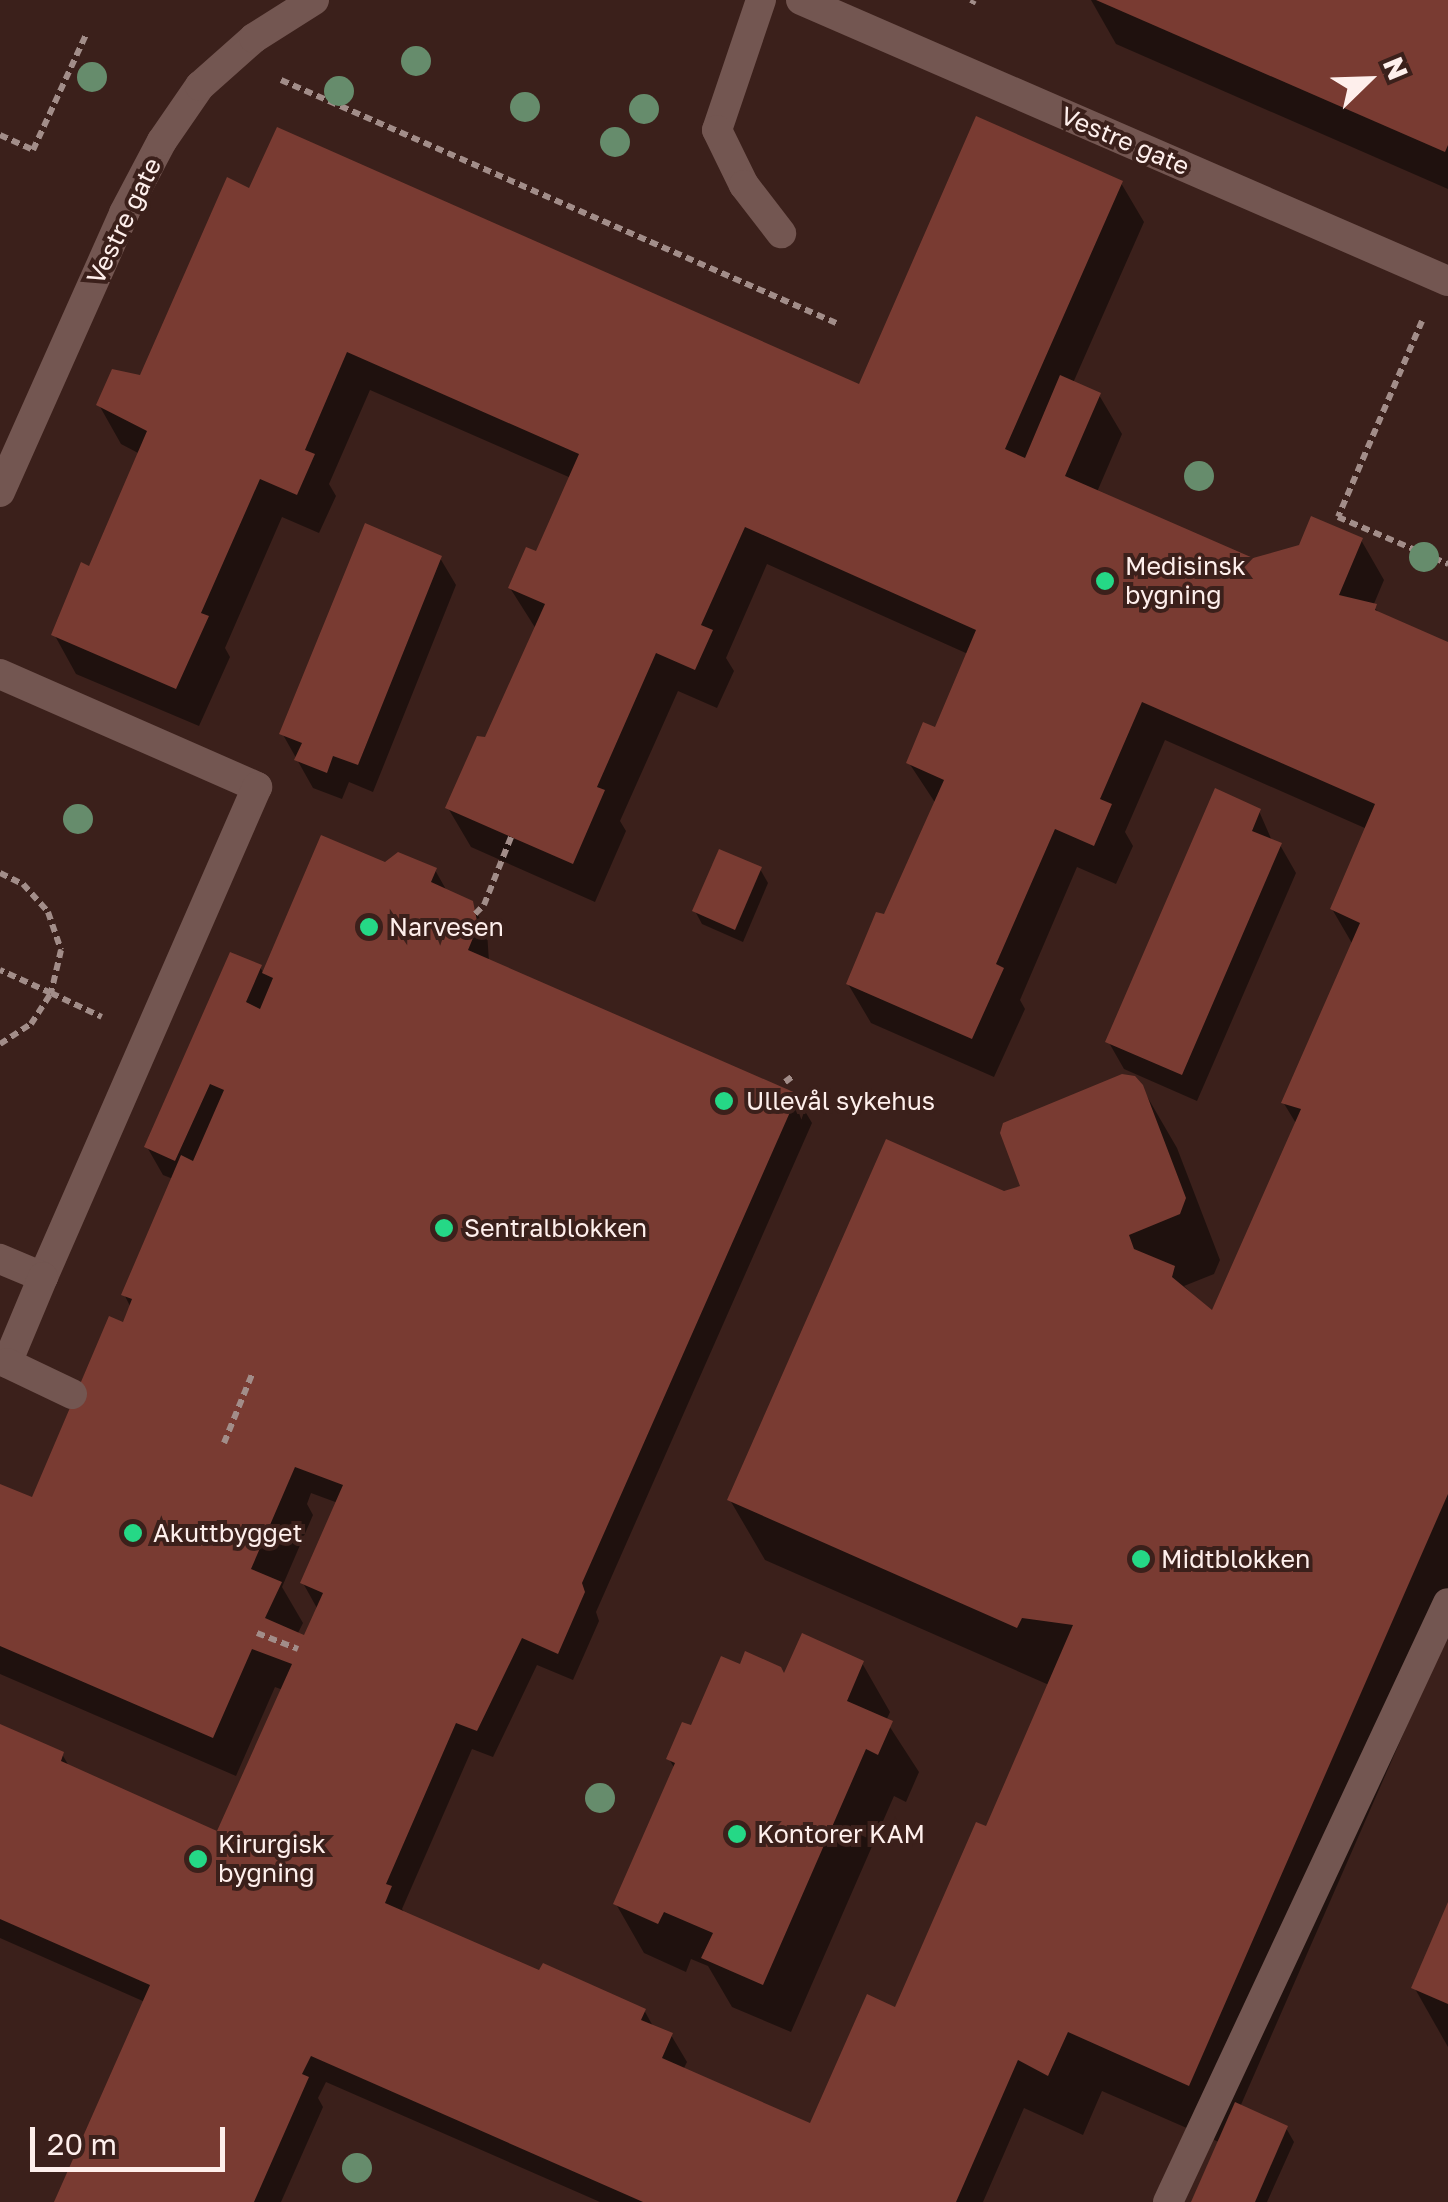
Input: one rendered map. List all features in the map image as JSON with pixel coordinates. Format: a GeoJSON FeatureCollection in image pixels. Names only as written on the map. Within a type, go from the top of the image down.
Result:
{"type":"FeatureCollection","features":[{"type":"Feature","properties":{"kind":"lane","name":"Vestre gate"},"geometry":{"type":"LineString","coordinates":[[0,492],[124,213],[162,142],[200,86],[254,38],[314,0]]}},
{"type":"Feature","properties":{"kind":"lane"},"geometry":{"type":"LineString","coordinates":[[762,0],[717,130],[744,185],[780,233]]}},
{"type":"Feature","properties":{"kind":"lane","name":"Vestre gate"},"geometry":{"type":"LineString","coordinates":[[801,0],[1448,281]]}},
{"type":"Feature","properties":{"kind":"lane"},"geometry":{"type":"LineString","coordinates":[[0,674],[257,788],[7,1362],[72,1394]]}},
{"type":"Feature","properties":{"kind":"lane"},"geometry":{"type":"LineString","coordinates":[[0,1259],[43,1278]]}},
{"type":"Feature","properties":{"kind":"lane"},"geometry":{"type":"LineString","coordinates":[[1168,2202],[1448,1603]]}},
{"type":"Feature","properties":{"kind":"path"},"geometry":{"type":"LineString","coordinates":[[0,135],[33,150],[86,36]]}},
{"type":"Feature","properties":{"kind":"path"},"geometry":{"type":"LineString","coordinates":[[276,78],[836,323]]}},
{"type":"Feature","properties":{"kind":"path"},"geometry":{"type":"LineString","coordinates":[[1426,311],[1338,516],[1448,564]]}},
{"type":"Feature","properties":{"kind":"path"},"geometry":{"type":"LineString","coordinates":[[475,914],[484,905],[511,837]]}},
{"type":"Feature","properties":{"kind":"path"},"geometry":{"type":"LineString","coordinates":[[0,874],[23,884],[48,912],[60,950],[51,994],[31,1024],[0,1044]]}},
{"type":"Feature","properties":{"kind":"path"},"geometry":{"type":"LineString","coordinates":[[0,970],[102,1017]]}},
{"type":"Feature","properties":{"kind":"path"},"geometry":{"type":"LineString","coordinates":[[785,1082],[793,1076]]}},
{"type":"Feature","properties":{"kind":"path"},"geometry":{"type":"LineString","coordinates":[[224,1443],[253,1372]]}},
{"type":"Feature","properties":{"kind":"path"},"geometry":{"type":"LineString","coordinates":[[257,1633],[298,1649]]}},
{"type":"Feature","properties":{"kind":"building"},"geometry":{"type":"Polygon","coordinates":[[[1096,0],[1448,0],[1448,145],[1445,152],[1096,0]]]}},
{"type":"Feature","properties":{"kind":"building"},"geometry":{"type":"Polygon","coordinates":[[[976,116],[1123,181],[1005,449],[1025,458],[1060,375],[1101,393],[1065,476],[1253,558],[1299,545],[1311,516],[1363,538],[1339,595],[1377,604],[1375,610],[1448,642],[1448,1494],[1189,2086],[1068,2032],[1048,2076],[1018,2060],[956,2202],[643,2202],[311,2056],[302,2074],[309,2077],[254,2202],[54,2202],[150,1985],[0,1919],[0,1724],[64,1752],[61,1761],[217,1831],[292,1664],[252,1649],[213,1738],[0,1646],[0,1484],[32,1497],[109,1316],[123,1322],[132,1299],[121,1295],[181,1155],[193,1161],[224,1090],[210,1084],[175,1161],[144,1147],[230,952],[262,965],[246,1002],[260,1009],[273,978],[262,973],[321,835],[385,862],[398,852],[437,868],[431,882],[473,901],[478,926],[468,950],[798,1094],[582,1583],[585,1592],[558,1654],[522,1638],[477,1731],[456,1723],[386,1884],[392,1886],[385,1903],[539,1970],[543,1963],[646,2009],[641,2020],[673,2033],[662,2058],[810,2123],[867,1994],[895,2007],[976,1822],[986,1826],[1073,1625],[1022,1618],[1017,1628],[727,1500],[886,1139],[1004,1191],[1020,1186],[1000,1133],[1003,1123],[1122,1074],[1135,1076],[1143,1085],[1186,1198],[1180,1214],[1129,1235],[1134,1249],[1175,1266],[1172,1277],[1212,1310],[1301,1109],[1281,1103],[1360,923],[1330,909],[1375,804],[1142,702],[1100,799],[1112,804],[1094,846],[1055,829],[996,964],[1004,968],[972,1039],[846,984],[876,912],[884,914],[944,780],[906,763],[923,722],[935,727],[976,630],[745,527],[701,625],[713,630],[695,670],[656,653],[597,787],[605,790],[573,864],[445,808],[477,736],[485,737],[545,604],[508,588],[526,547],[536,551],[579,454],[347,352],[305,450],[315,454],[297,495],[260,479],[201,613],[209,616],[176,689],[51,635],[81,562],[89,566],[147,431],[96,405],[112,369],[140,375],[227,177],[249,188],[277,127],[859,384],[976,116]],[[295,1467],[251,1569],[282,1582],[265,1618],[304,1635],[323,1593],[300,1583],[343,1485],[295,1467]]]}},
{"type":"Feature","properties":{"kind":"building"},"geometry":{"type":"Polygon","coordinates":[[[365,523],[442,556],[358,765],[333,756],[327,773],[294,760],[302,743],[279,734],[365,523]]]}},
{"type":"Feature","properties":{"kind":"building"},"geometry":{"type":"Polygon","coordinates":[[[1215,788],[1261,809],[1252,831],[1282,843],[1182,1075],[1105,1042],[1215,788]]]}},
{"type":"Feature","properties":{"kind":"building"},"geometry":{"type":"Polygon","coordinates":[[[719,849],[762,867],[735,930],[692,911],[719,849]]]}},
{"type":"Feature","properties":{"kind":"building","name":"Kontorer KAM"},"geometry":{"type":"Polygon","coordinates":[[[802,1633],[864,1661],[847,1701],[893,1721],[878,1755],[866,1749],[763,1985],[701,1958],[713,1933],[664,1912],[658,1924],[613,1904],[675,1763],[666,1759],[682,1722],[691,1725],[721,1656],[740,1664],[745,1651],[781,1667],[784,1673],[802,1633]]]}},
{"type":"Feature","properties":{"kind":"building"},"geometry":{"type":"Polygon","coordinates":[[[1448,1902],[1448,2004],[1411,1988],[1448,1902]]]}},
{"type":"Feature","properties":{"kind":"building"},"geometry":{"type":"Polygon","coordinates":[[[1235,2102],[1288,2126],[1255,2202],[1191,2202],[1235,2102]]]}},
{"type":"Feature","properties":{"kind":"place","name":"Medisinsk bygning"},"geometry":{"type":"Point","coordinates":[1105,581]}},
{"type":"Feature","properties":{"kind":"place","name":"Narvesen"},"geometry":{"type":"Point","coordinates":[369,927]}},
{"type":"Feature","properties":{"kind":"place","name":"Ullevål sykehus"},"geometry":{"type":"Point","coordinates":[724,1101]}},
{"type":"Feature","properties":{"kind":"place","name":"Sentralblokken"},"geometry":{"type":"Point","coordinates":[444,1228]}},
{"type":"Feature","properties":{"kind":"place","name":"Akuttbygget"},"geometry":{"type":"Point","coordinates":[133,1533]}},
{"type":"Feature","properties":{"kind":"place","name":"Midtblokken"},"geometry":{"type":"Point","coordinates":[1141,1559]}},
{"type":"Feature","properties":{"kind":"place","name":"Kontorer KAM"},"geometry":{"type":"Point","coordinates":[737,1834]}},
{"type":"Feature","properties":{"kind":"place","name":"Kirurgisk bygning"},"geometry":{"type":"Point","coordinates":[198,1859]}}]}
